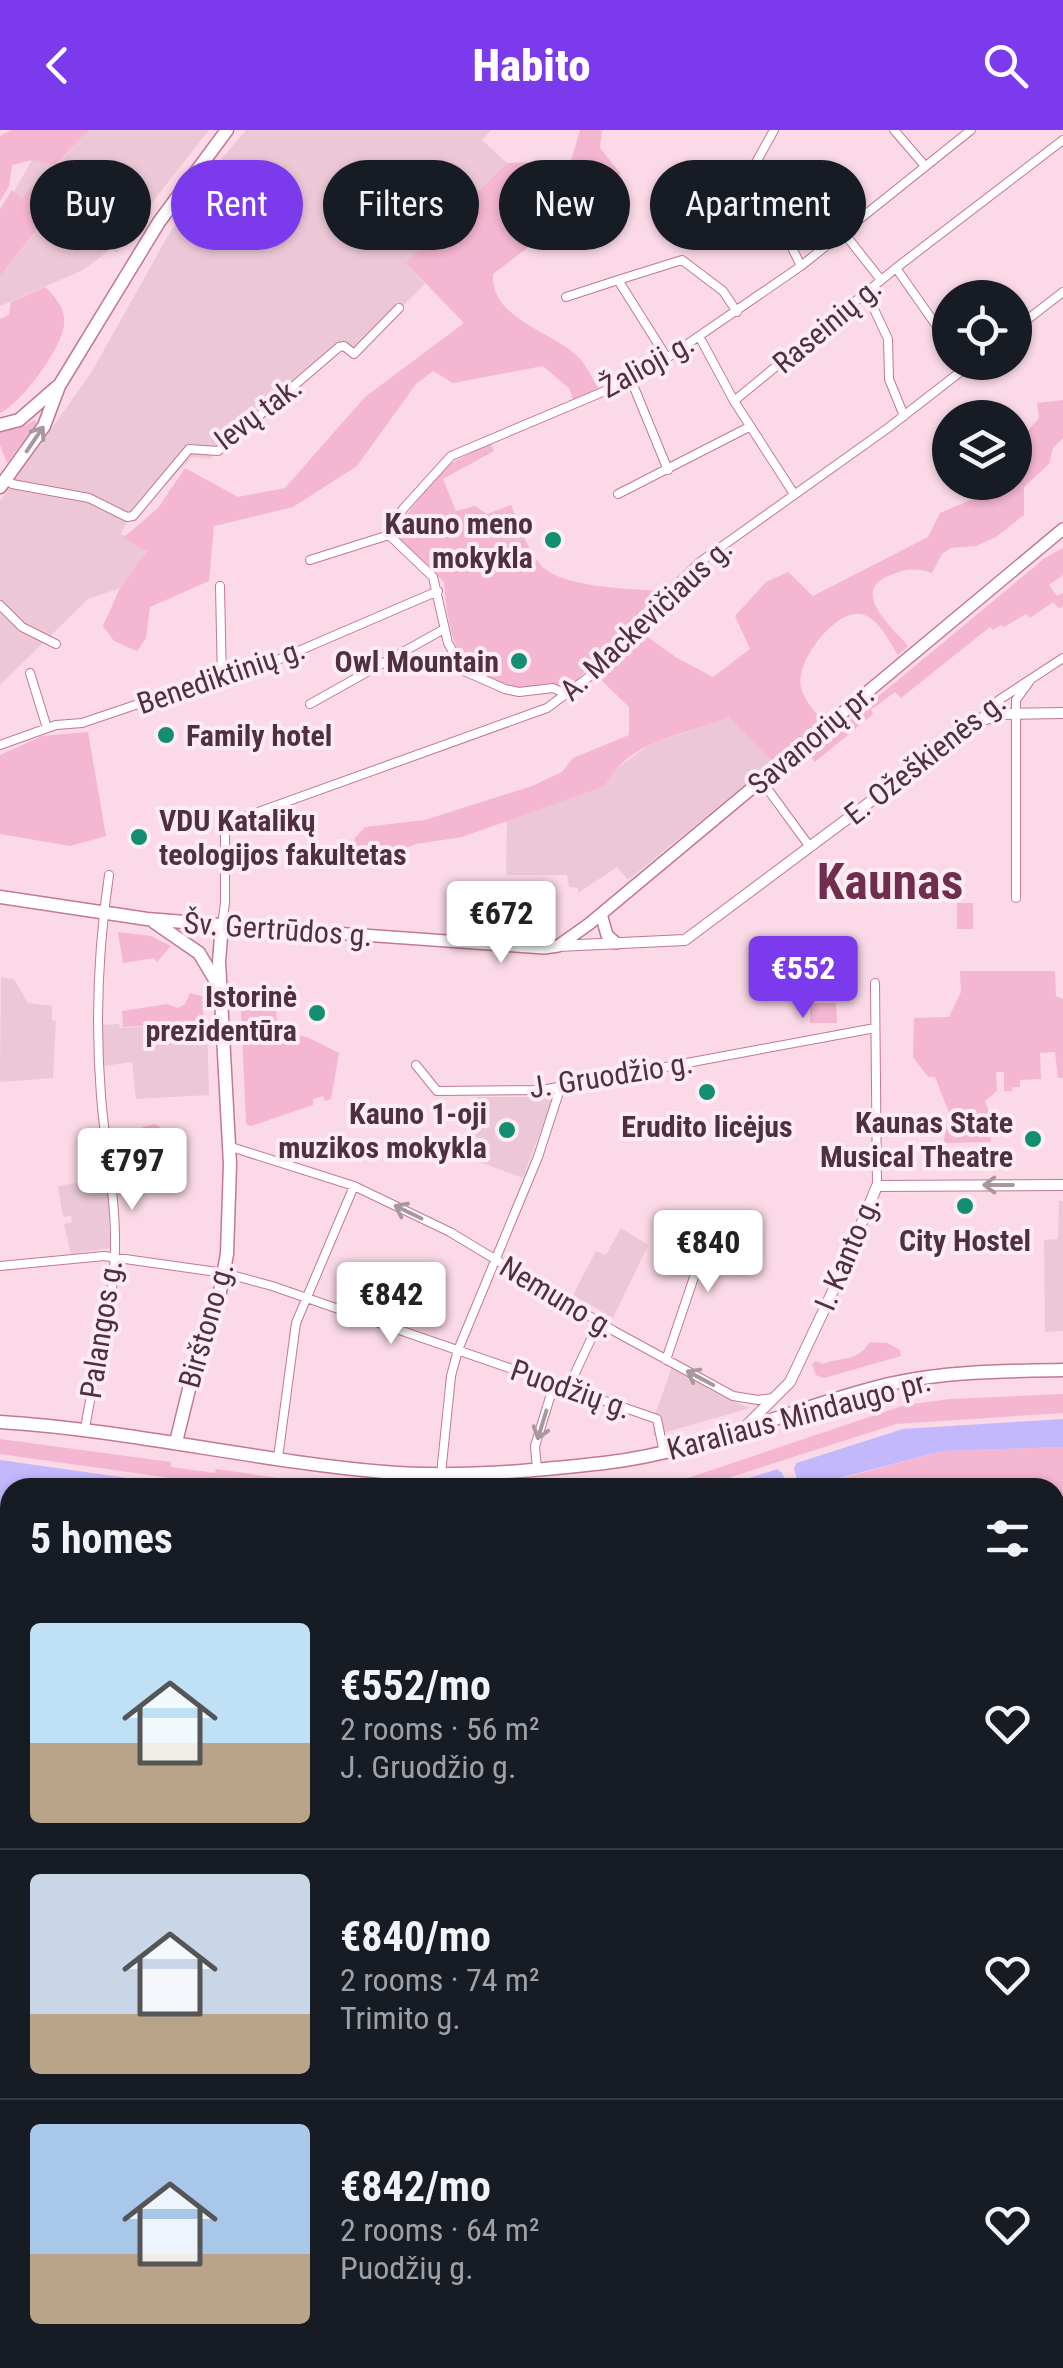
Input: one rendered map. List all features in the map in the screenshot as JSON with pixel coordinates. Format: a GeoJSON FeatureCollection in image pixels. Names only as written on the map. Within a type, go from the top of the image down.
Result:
{"type":"FeatureCollection","features":[{"type":"Feature","properties":{"kind":"main road"},"geometry":{"type":"LineString","coordinates":[[3,483],[44,426],[59,386],[159,222],[227,130]]}},
{"type":"Feature","properties":{"kind":"main road"},"geometry":{"type":"LineString","coordinates":[[0,425],[19,420],[59,386]]}},
{"type":"Feature","properties":{"kind":"main road","name":"Savanorių pr."},"geometry":{"type":"LineString","coordinates":[[558,946],[1063,530]]}},
{"type":"Feature","properties":{"kind":"main road","name":"Šv. Gertrūdos g."},"geometry":{"type":"LineString","coordinates":[[0,897],[222,925],[558,946]]}},
{"type":"Feature","properties":{"kind":"main road"},"geometry":{"type":"LineString","coordinates":[[601,914],[607,935],[616,942]]}},
{"type":"Feature","properties":{"kind":"main road"},"geometry":{"type":"LineString","coordinates":[[147,918],[199,952],[222,990]]}},
{"type":"Feature","properties":{"kind":"main road","name":"Birštono g."},"geometry":{"type":"LineString","coordinates":[[176,1442],[224,1273],[229,1220],[219,948],[222,925]]}},
{"type":"Feature","properties":{"kind":"main road","name":"Karaliaus Mindaugo pr."},"geometry":{"type":"LineString","coordinates":[[0,1422],[85,1429],[387,1472],[441,1474],[536,1469],[664,1453],[738,1434],[888,1385],[961,1373],[1063,1370]]}},
{"type":"Feature","properties":{"kind":"street"},"geometry":{"type":"LineString","coordinates":[[774,130],[753,168],[802,266]]}},
{"type":"Feature","properties":{"kind":"street"},"geometry":{"type":"LineString","coordinates":[[894,130],[925,166]]}},
{"type":"Feature","properties":{"kind":"street","name":"Žalioji g."},"geometry":{"type":"LineString","coordinates":[[866,215],[970,130]]}},
{"type":"Feature","properties":{"kind":"street","name":"Raseinių g."},"geometry":{"type":"LineString","coordinates":[[734,402],[896,268],[1063,140]]}},
{"type":"Feature","properties":{"kind":"street","name":"Žalioji g."},"geometry":{"type":"LineString","coordinates":[[389,534],[403,509],[451,456],[631,380],[737,312],[822,250]]}},
{"type":"Feature","properties":{"kind":"street"},"geometry":{"type":"LineString","coordinates":[[857,250],[881,280]]}},
{"type":"Feature","properties":{"kind":"street"},"geometry":{"type":"LineString","coordinates":[[566,297],[682,260],[724,291],[737,312]]}},
{"type":"Feature","properties":{"kind":"street"},"geometry":{"type":"LineString","coordinates":[[896,268],[932,319]]}},
{"type":"Feature","properties":{"kind":"street"},"geometry":{"type":"LineString","coordinates":[[618,280],[667,358]]}},
{"type":"Feature","properties":{"kind":"street"},"geometry":{"type":"LineString","coordinates":[[866,292],[888,339],[888,379],[904,416]]}},
{"type":"Feature","properties":{"kind":"street"},"geometry":{"type":"LineString","coordinates":[[1032,316],[1063,292]]}},
{"type":"Feature","properties":{"kind":"street","name":"Ievų tak."},"geometry":{"type":"LineString","coordinates":[[3,483],[89,498],[127,517],[133,516],[188,449],[218,451],[339,347],[344,346],[354,354],[398,308]]}},
{"type":"Feature","properties":{"kind":"street"},"geometry":{"type":"LineString","coordinates":[[699,336],[734,402],[794,494]]}},
{"type":"Feature","properties":{"kind":"street"},"geometry":{"type":"LineString","coordinates":[[631,380],[668,470]]}},
{"type":"Feature","properties":{"kind":"street","name":"A. Mackevičiaus g."},"geometry":{"type":"LineString","coordinates":[[222,925],[225,824],[521,720],[568,695],[604,666],[684,575],[904,416],[948,380]]}},
{"type":"Feature","properties":{"kind":"street"},"geometry":{"type":"LineString","coordinates":[[618,494],[750,427]]}},
{"type":"Feature","properties":{"kind":"street"},"geometry":{"type":"LineString","coordinates":[[310,560],[389,534],[433,577],[444,629],[458,664],[474,678],[505,690],[553,688],[568,695]]}},
{"type":"Feature","properties":{"kind":"street"},"geometry":{"type":"LineString","coordinates":[[220,586],[222,682]]}},
{"type":"Feature","properties":{"kind":"street","name":"Benediktinių g."},"geometry":{"type":"LineString","coordinates":[[0,746],[47,728],[82,723],[174,692],[222,682],[438,591]]}},
{"type":"Feature","properties":{"kind":"street"},"geometry":{"type":"LineString","coordinates":[[0,605],[22,627],[56,644]]}},
{"type":"Feature","properties":{"kind":"street"},"geometry":{"type":"LineString","coordinates":[[310,704],[444,629]]}},
{"type":"Feature","properties":{"kind":"street","name":"E. Ožeškienės g."},"geometry":{"type":"LineString","coordinates":[[616,942],[678,942],[695,934],[976,722],[999,700],[1063,658]]}},
{"type":"Feature","properties":{"kind":"street"},"geometry":{"type":"LineString","coordinates":[[30,673],[47,728]]}},
{"type":"Feature","properties":{"kind":"street","name":"E. Ožeškienės g."},"geometry":{"type":"LineString","coordinates":[[1016,714],[1016,700],[1029,682]]}},
{"type":"Feature","properties":{"kind":"street"},"geometry":{"type":"LineString","coordinates":[[1016,714],[1016,898]]}},
{"type":"Feature","properties":{"kind":"street"},"geometry":{"type":"LineString","coordinates":[[976,722],[987,716],[1063,714]]}},
{"type":"Feature","properties":{"kind":"street"},"geometry":{"type":"LineString","coordinates":[[761,780],[810,847]]}},
{"type":"Feature","properties":{"kind":"street","name":"Palangos g."},"geometry":{"type":"LineString","coordinates":[[85,1429],[106,1332],[114,1258],[111,1170],[101,1094],[96,1004],[109,875]]}},
{"type":"Feature","properties":{"kind":"street"},"geometry":{"type":"LineString","coordinates":[[558,946],[616,942]]}},
{"type":"Feature","properties":{"kind":"street","name":"I. Kanto g."},"geometry":{"type":"LineString","coordinates":[[738,1434],[790,1382],[877,1186],[875,983]]}},
{"type":"Feature","properties":{"kind":"street","name":"J. Gruodžio g."},"geometry":{"type":"LineString","coordinates":[[416,1066],[437,1091],[513,1091],[561,1086],[875,1028]]}},
{"type":"Feature","properties":{"kind":"street"},"geometry":{"type":"LineString","coordinates":[[441,1474],[444,1425],[458,1350],[538,1157],[561,1086]]}},
{"type":"Feature","properties":{"kind":"street","name":"Nemuno g."},"geometry":{"type":"LineString","coordinates":[[228,1146],[354,1186],[439,1227],[733,1396],[776,1398]]}},
{"type":"Feature","properties":{"kind":"street"},"geometry":{"type":"LineString","coordinates":[[278,1458],[291,1347],[306,1298],[354,1186]]}},
{"type":"Feature","properties":{"kind":"street"},"geometry":{"type":"LineString","coordinates":[[877,1186],[1063,1186]]}},
{"type":"Feature","properties":{"kind":"street"},"geometry":{"type":"LineString","coordinates":[[666,1360],[714,1218]]}},
{"type":"Feature","properties":{"kind":"street","name":"Puodžių g."},"geometry":{"type":"LineString","coordinates":[[0,1266],[78,1256],[224,1273],[569,1386],[657,1419],[664,1453]]}},
{"type":"Feature","properties":{"kind":"street"},"geometry":{"type":"LineString","coordinates":[[569,1386],[600,1322]]}},
{"type":"Feature","properties":{"kind":"street"},"geometry":{"type":"LineString","coordinates":[[536,1469],[535,1446],[555,1382]]}},
{"type":"Feature","properties":{"kind":"shaded area"},"geometry":{"type":"Polygon","coordinates":[[[11,130],[89,130],[60,160],[30,160],[12,165],[9,186],[0,201],[0,136],[11,130]]]}},
{"type":"Feature","properties":{"kind":"shaded area"},"geometry":{"type":"Polygon","coordinates":[[[89,130],[209,130],[185,160],[171,160],[171,178],[151,204],[151,160],[61,160],[89,130]]]}},
{"type":"Feature","properties":{"kind":"shaded area"},"geometry":{"type":"Polygon","coordinates":[[[246,130],[491,130],[482,140],[504,160],[499,160],[499,171],[479,191],[479,160],[323,160],[323,250],[420,250],[407,263],[425,284],[354,354],[344,346],[220,452],[209,459],[192,457],[133,520],[127,521],[121,534],[147,550],[127,581],[120,588],[88,599],[0,685],[0,501],[91,373],[171,231],[171,250],[303,250],[303,160],[220,160],[246,130]]]}},
{"type":"Feature","properties":{"kind":"shaded area"},"geometry":{"type":"Polygon","coordinates":[[[580,130],[602,130],[600,148],[610,160],[571,160],[580,130]]]}},
{"type":"Feature","properties":{"kind":"shaded area"},"geometry":{"type":"Polygon","coordinates":[[[30,163],[30,206],[13,193],[30,163]]]}},
{"type":"Feature","properties":{"kind":"shaded area"},"geometry":{"type":"Polygon","coordinates":[[[499,171],[499,250],[525,250],[493,274],[502,303],[571,351],[599,389],[573,401],[570,389],[543,366],[453,383],[433,371],[416,384],[357,466],[293,507],[214,526],[209,581],[150,607],[146,638],[137,651],[114,641],[103,626],[120,588],[147,551],[123,538],[158,508],[185,468],[238,497],[285,488],[365,397],[464,323],[406,263],[419,250],[479,250],[479,191],[499,171]]]}},
{"type":"Feature","properties":{"kind":"shaded area"},"geometry":{"type":"Polygon","coordinates":[[[30,189],[30,238],[0,276],[0,209],[12,190],[28,204],[22,198],[30,189]]]}},
{"type":"Feature","properties":{"kind":"shaded area"},"geometry":{"type":"Polygon","coordinates":[[[30,239],[30,250],[110,250],[83,270],[0,306],[0,276],[30,239]]]}},
{"type":"Feature","properties":{"kind":"shaded area"},"geometry":{"type":"Polygon","coordinates":[[[45,287],[63,311],[60,340],[28,389],[0,413],[0,319],[9,315],[11,302],[45,287]]]}},
{"type":"Feature","properties":{"kind":"shaded area"},"geometry":{"type":"Polygon","coordinates":[[[1063,400],[1063,438],[1053,448],[1049,464],[1032,480],[1032,426],[1039,418],[1037,403],[1063,400]]]}},
{"type":"Feature","properties":{"kind":"shaded area"},"geometry":{"type":"Polygon","coordinates":[[[35,420],[37,424],[7,463],[0,432],[35,420]]]}},
{"type":"Feature","properties":{"kind":"shaded area"},"geometry":{"type":"Polygon","coordinates":[[[490,442],[494,451],[443,479],[456,511],[475,506],[487,514],[511,505],[530,550],[548,571],[596,586],[662,591],[574,683],[518,687],[481,676],[468,665],[453,637],[444,582],[398,538],[395,529],[445,467],[490,442]]]}},
{"type":"Feature","properties":{"kind":"shaded area"},"geometry":{"type":"Polygon","coordinates":[[[971,500],[1024,500],[1024,515],[996,537],[976,546],[951,548],[942,554],[932,573],[903,571],[877,584],[873,592],[878,611],[908,646],[898,655],[883,631],[867,616],[851,615],[829,628],[810,652],[801,676],[804,696],[822,721],[773,762],[729,717],[643,748],[615,770],[605,786],[462,837],[416,844],[364,864],[352,859],[355,838],[365,827],[425,820],[532,786],[562,772],[573,758],[629,735],[629,707],[599,678],[639,631],[713,677],[750,649],[735,616],[766,582],[788,572],[813,596],[928,537],[940,513],[971,500]]]}},
{"type":"Feature","properties":{"kind":"shaded area"},"geometry":{"type":"Polygon","coordinates":[[[1063,548],[1063,575],[1049,585],[1057,596],[1063,593],[1063,606],[1059,609],[1053,602],[1030,618],[1026,614],[1004,627],[990,627],[901,698],[895,692],[871,710],[873,714],[815,762],[809,754],[1045,558],[1063,548]]]}},
{"type":"Feature","properties":{"kind":"shaded area"},"geometry":{"type":"Polygon","coordinates":[[[730,717],[773,762],[628,880],[617,867],[578,893],[578,888],[569,887],[567,875],[506,875],[507,820],[605,786],[612,772],[650,744],[730,717]]]}},
{"type":"Feature","properties":{"kind":"shaded area"},"geometry":{"type":"Polygon","coordinates":[[[88,732],[106,836],[70,846],[0,834],[0,755],[42,736],[88,732]]]}},
{"type":"Feature","properties":{"kind":"shaded area"},"geometry":{"type":"Polygon","coordinates":[[[957,903],[973,903],[973,929],[957,929],[957,903]]]}},
{"type":"Feature","properties":{"kind":"shaded area"},"geometry":{"type":"Polygon","coordinates":[[[118,932],[151,936],[171,946],[157,962],[154,958],[123,963],[118,932]]]}},
{"type":"Feature","properties":{"kind":"shaded area"},"geometry":{"type":"Polygon","coordinates":[[[960,971],[1055,971],[1056,996],[1063,999],[1063,1078],[1058,1078],[1055,1052],[1040,1053],[1041,1079],[1020,1080],[1020,1087],[1012,1087],[1012,1091],[1004,1091],[1004,1072],[996,1072],[997,1091],[985,1101],[991,1142],[943,1143],[950,1115],[935,1077],[928,1077],[913,1057],[914,1018],[949,1017],[961,992],[960,971]]]}},
{"type":"Feature","properties":{"kind":"shaded area"},"geometry":{"type":"Polygon","coordinates":[[[1,977],[14,979],[28,1003],[52,1006],[52,1020],[56,1021],[53,1078],[0,1082],[1,977]]]}},
{"type":"Feature","properties":{"kind":"shaded area"},"geometry":{"type":"Polygon","coordinates":[[[190,993],[202,996],[204,1022],[123,1027],[122,1011],[167,1004],[178,1008],[190,993]]]}},
{"type":"Feature","properties":{"kind":"shaded area"},"geometry":{"type":"Polygon","coordinates":[[[810,1003],[836,1003],[837,1023],[810,1023],[810,1003]]]}},
{"type":"Feature","properties":{"kind":"shaded area"},"geometry":{"type":"Polygon","coordinates":[[[241,1008],[276,1008],[277,1031],[307,1037],[339,1053],[331,1099],[325,1101],[323,1096],[313,1099],[313,1105],[251,1126],[246,1124],[241,1008]]]}},
{"type":"Feature","properties":{"kind":"shaded area"},"geometry":{"type":"Polygon","coordinates":[[[207,1023],[209,1095],[136,1099],[132,1062],[103,1066],[101,1025],[119,1024],[120,1028],[207,1023]]]}},
{"type":"Feature","properties":{"kind":"shaded area","name":"Kauno 1-oji muzikos mokykla"},"geometry":{"type":"Polygon","coordinates":[[[477,1097],[549,1097],[552,1101],[523,1178],[469,1158],[472,1149],[462,1145],[465,1139],[469,1140],[477,1097]]]}},
{"type":"Feature","properties":{"kind":"shaded area"},"geometry":{"type":"Polygon","coordinates":[[[155,1124],[163,1129],[167,1149],[128,1156],[136,1147],[135,1136],[143,1127],[155,1124]]]}},
{"type":"Feature","properties":{"kind":"shaded area"},"geometry":{"type":"Polygon","coordinates":[[[108,1178],[110,1248],[71,1254],[64,1224],[72,1222],[71,1216],[63,1217],[58,1186],[108,1178]]]}},
{"type":"Feature","properties":{"kind":"shaded area"},"geometry":{"type":"Polygon","coordinates":[[[1059,1201],[1063,1201],[1063,1331],[1045,1332],[1044,1240],[1058,1239],[1059,1201]]]}},
{"type":"Feature","properties":{"kind":"shaded area"},"geometry":{"type":"Polygon","coordinates":[[[621,1228],[648,1245],[613,1318],[573,1295],[596,1251],[606,1255],[621,1228]]]}},
{"type":"Feature","properties":{"kind":"shaded area"},"geometry":{"type":"Polygon","coordinates":[[[870,1342],[887,1343],[900,1350],[901,1356],[824,1378],[816,1375],[812,1364],[816,1361],[823,1364],[854,1356],[870,1342]]]}},
{"type":"Feature","properties":{"kind":"shaded area"},"geometry":{"type":"Polygon","coordinates":[[[672,1367],[750,1408],[653,1436],[654,1417],[672,1367]]]}},
{"type":"Feature","properties":{"kind":"shaded area"},"geometry":{"type":"Polygon","coordinates":[[[1063,1394],[1063,1413],[896,1424],[728,1478],[684,1478],[905,1405],[1063,1394]]]}},
{"type":"Feature","properties":{"kind":"shaded area"},"geometry":{"type":"Polygon","coordinates":[[[1063,1419],[1063,1447],[943,1451],[840,1478],[749,1478],[903,1429],[1063,1419]]]}},
{"type":"Feature","properties":{"kind":"shaded area"},"geometry":{"type":"Polygon","coordinates":[[[0,1439],[171,1462],[171,1467],[278,1478],[171,1478],[0,1454],[0,1439]]]}},
{"type":"Feature","properties":{"kind":"shaded area"},"geometry":{"type":"Polygon","coordinates":[[[1063,1447],[1063,1478],[842,1478],[943,1451],[1063,1447]]]}},
{"type":"Feature","properties":{"kind":"shaded area"},"geometry":{"type":"Polygon","coordinates":[[[0,1460],[127,1478],[0,1478],[0,1460]]]}},
{"type":"Feature","properties":{"kind":"pier"},"geometry":{"type":"Polygon","coordinates":[[[799,1456],[794,1469],[796,1478],[784,1478],[772,1465],[799,1456]]]}},
{"type":"Feature","properties":{"kind":"place","name":"Kauno meno mokykla"},"geometry":{"type":"Point","coordinates":[553,540]}},
{"type":"Feature","properties":{"kind":"place","name":"Owl Mountain"},"geometry":{"type":"Point","coordinates":[519,661]}},
{"type":"Feature","properties":{"kind":"place","name":"Family hotel"},"geometry":{"type":"Point","coordinates":[166,735]}},
{"type":"Feature","properties":{"kind":"place","name":"VDU Katalikų teologijos fakultetas"},"geometry":{"type":"Point","coordinates":[139,837]}},
{"type":"Feature","properties":{"kind":"place","name":"Istorinė prezidentūra"},"geometry":{"type":"Point","coordinates":[317,1013]}},
{"type":"Feature","properties":{"kind":"place","name":"Erudito licėjus"},"geometry":{"type":"Point","coordinates":[707,1092]}},
{"type":"Feature","properties":{"kind":"place","name":"Kauno 1-oji muzikos mokykla"},"geometry":{"type":"Point","coordinates":[507,1130]}},
{"type":"Feature","properties":{"kind":"place","name":"Kaunas State Musical Theatre"},"geometry":{"type":"Point","coordinates":[1033,1139]}},
{"type":"Feature","properties":{"kind":"place","name":"City Hostel"},"geometry":{"type":"Point","coordinates":[965,1206]}},
{"type":"Feature","properties":{"kind":"district","name":"Kaunas"},"geometry":{"type":"Point","coordinates":[890,882]}}]}
